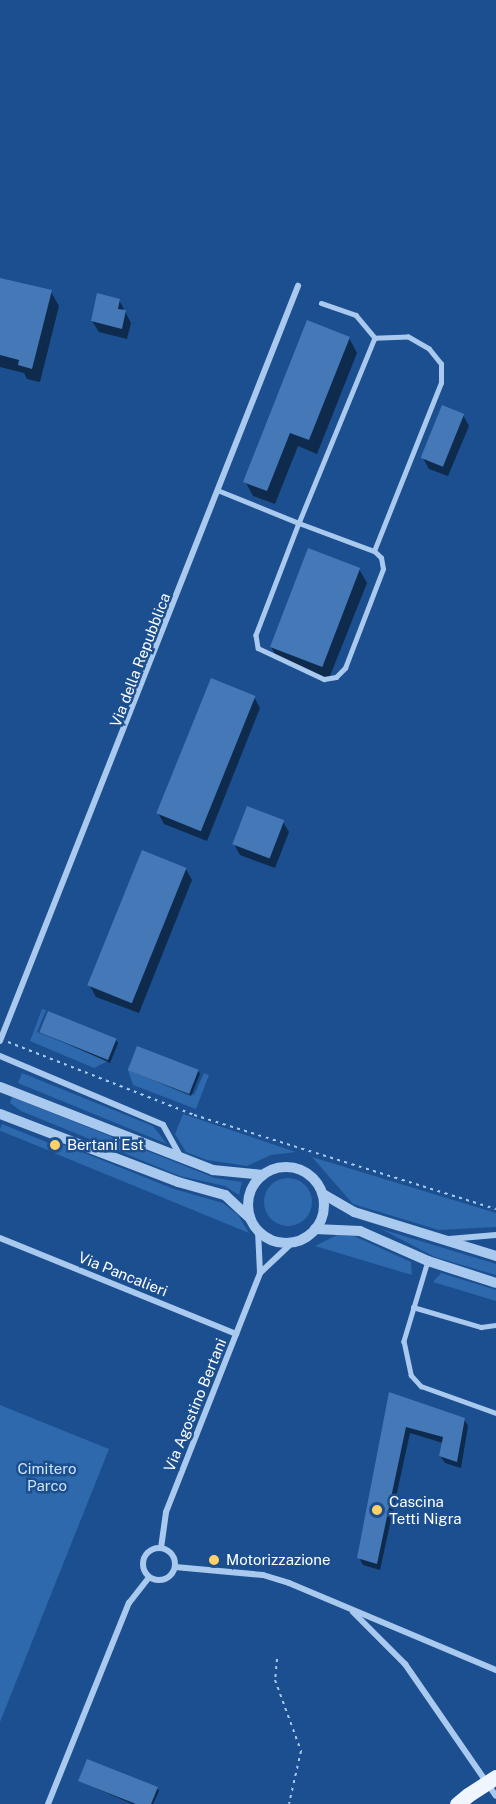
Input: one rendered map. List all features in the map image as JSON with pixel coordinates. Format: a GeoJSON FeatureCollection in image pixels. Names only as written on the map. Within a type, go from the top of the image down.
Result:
{"type":"FeatureCollection","features":[{"type":"Feature","properties":{"kind":"main road"},"geometry":{"type":"LineString","coordinates":[[463,1799],[496,1777]]}},
{"type":"Feature","properties":{"kind":"street","name":"Via della Repubblica"},"geometry":{"type":"LineString","coordinates":[[0,1040],[220,491],[298,286]]}},
{"type":"Feature","properties":{"kind":"street"},"geometry":{"type":"LineString","coordinates":[[0,1056],[163,1125],[180,1157]]}},
{"type":"Feature","properties":{"kind":"street"},"geometry":{"type":"LineString","coordinates":[[0,1087],[226,1173],[264,1175],[286,1167],[303,1171],[314,1179],[323,1194],[354,1212],[496,1256]]}},
{"type":"Feature","properties":{"kind":"street"},"geometry":{"type":"LineString","coordinates":[[0,1114],[178,1182],[225,1195],[251,1219],[258,1231],[282,1242],[294,1241],[315,1229],[323,1214],[323,1194]]}},
{"type":"Feature","properties":{"kind":"street"},"geometry":{"type":"LineString","coordinates":[[251,1219],[249,1200],[264,1175]]}},
{"type":"Feature","properties":{"kind":"street"},"geometry":{"type":"LineString","coordinates":[[315,1229],[360,1231],[428,1261],[496,1283]]}},
{"type":"Feature","properties":{"kind":"street","name":"Via Agostino Bertani"},"geometry":{"type":"LineString","coordinates":[[161,1548],[166,1512],[260,1273],[258,1231]]}},
{"type":"Feature","properties":{"kind":"street"},"geometry":{"type":"LineString","coordinates":[[444,1240],[496,1235]]}},
{"type":"Feature","properties":{"kind":"street","name":"Via Pancalieri"},"geometry":{"type":"LineString","coordinates":[[0,1238],[236,1334]]}},
{"type":"Feature","properties":{"kind":"street","name":"Via Agostino Bertani"},"geometry":{"type":"LineString","coordinates":[[260,1273],[294,1241]]}},
{"type":"Feature","properties":{"kind":"street"},"geometry":{"type":"LineString","coordinates":[[149,1577],[143,1560],[151,1550],[161,1548],[173,1554],[175,1567]]}},
{"type":"Feature","properties":{"kind":"street"},"geometry":{"type":"LineString","coordinates":[[149,1577],[162,1580],[175,1567]]}},
{"type":"Feature","properties":{"kind":"street"},"geometry":{"type":"LineString","coordinates":[[175,1567],[263,1575],[496,1670]]}},
{"type":"Feature","properties":{"kind":"street"},"geometry":{"type":"LineString","coordinates":[[48,1804],[129,1602],[149,1577]]}},
{"type":"Feature","properties":{"kind":"street"},"geometry":{"type":"LineString","coordinates":[[348,1608],[405,1664],[496,1796]]}},
{"type":"Feature","properties":{"kind":"lane"},"geometry":{"type":"LineString","coordinates":[[321,303],[356,315],[375,338]]}},
{"type":"Feature","properties":{"kind":"lane"},"geometry":{"type":"LineString","coordinates":[[374,551],[441,383],[441,364],[429,348],[408,336],[375,338]]}},
{"type":"Feature","properties":{"kind":"lane"},"geometry":{"type":"LineString","coordinates":[[220,491],[299,523],[374,551],[381,558],[383,569],[345,668],[336,676],[324,679],[258,648],[256,635],[299,523],[375,338]]}},
{"type":"Feature","properties":{"kind":"lane"},"geometry":{"type":"LineString","coordinates":[[428,1261],[404,1341],[411,1375],[421,1386],[496,1413]]}},
{"type":"Feature","properties":{"kind":"lane"},"geometry":{"type":"LineString","coordinates":[[413,1307],[481,1327],[496,1325]]}},
{"type":"Feature","properties":{"kind":"path"},"geometry":{"type":"LineString","coordinates":[[0,1040],[194,1115],[496,1209]]}},
{"type":"Feature","properties":{"kind":"path"},"geometry":{"type":"LineString","coordinates":[[277,1659],[275,1680],[301,1751],[288,1804]]}},
{"type":"Feature","properties":{"kind":"green space"},"geometry":{"type":"Polygon","coordinates":[[[42,1009],[46,1010],[37,1032],[108,1061],[94,1068],[30,1041],[42,1009]]]}},
{"type":"Feature","properties":{"kind":"green space"},"geometry":{"type":"Polygon","coordinates":[[[128,1070],[194,1095],[204,1073],[209,1075],[196,1109],[133,1085],[128,1070]]]}},
{"type":"Feature","properties":{"kind":"green space"},"geometry":{"type":"Polygon","coordinates":[[[22,1073],[153,1126],[167,1144],[18,1083],[22,1073]]]}},
{"type":"Feature","properties":{"kind":"green space"},"geometry":{"type":"Polygon","coordinates":[[[12,1097],[215,1178],[242,1182],[239,1195],[225,1186],[180,1176],[21,1111],[10,1103],[12,1097]]]}},
{"type":"Feature","properties":{"kind":"green space"},"geometry":{"type":"Polygon","coordinates":[[[183,1114],[296,1152],[271,1155],[247,1166],[207,1160],[186,1152],[175,1134],[183,1114]]]}},
{"type":"Feature","properties":{"kind":"green space"},"geometry":{"type":"Polygon","coordinates":[[[2,1124],[52,1144],[49,1151],[0,1131],[2,1124]]]}},
{"type":"Feature","properties":{"kind":"green space"},"geometry":{"type":"Polygon","coordinates":[[[59,1143],[174,1189],[223,1203],[238,1215],[249,1233],[54,1153],[59,1143]]]}},
{"type":"Feature","properties":{"kind":"green space"},"geometry":{"type":"Polygon","coordinates":[[[312,1157],[496,1213],[496,1227],[439,1230],[353,1204],[312,1157]]]}},
{"type":"Feature","properties":{"kind":"green space"},"geometry":{"type":"Polygon","coordinates":[[[288,1178],[305,1185],[312,1202],[305,1219],[288,1226],[271,1219],[264,1202],[271,1185],[288,1178]]]}},
{"type":"Feature","properties":{"kind":"green space"},"geometry":{"type":"Polygon","coordinates":[[[381,1229],[496,1264],[496,1275],[435,1257],[381,1229]]]}},
{"type":"Feature","properties":{"kind":"green space"},"geometry":{"type":"Polygon","coordinates":[[[337,1235],[354,1236],[411,1262],[412,1275],[315,1246],[337,1235]]]}},
{"type":"Feature","properties":{"kind":"green space"},"geometry":{"type":"Polygon","coordinates":[[[441,1273],[496,1290],[496,1301],[433,1282],[441,1273]]]}},
{"type":"Feature","properties":{"kind":"green space","name":"Cimitero Parco"},"geometry":{"type":"Polygon","coordinates":[[[0,1405],[109,1449],[0,1722],[0,1405]]]}},
{"type":"Feature","properties":{"kind":"building"},"geometry":{"type":"Polygon","coordinates":[[[0,278],[52,290],[32,369],[18,365],[19,360],[0,355],[0,278]]]}},
{"type":"Feature","properties":{"kind":"building"},"geometry":{"type":"Polygon","coordinates":[[[97,293],[120,299],[118,309],[126,310],[122,329],[91,321],[97,293]]]}},
{"type":"Feature","properties":{"kind":"building"},"geometry":{"type":"Polygon","coordinates":[[[307,320],[350,337],[309,440],[290,433],[267,491],[243,482],[307,320]]]}},
{"type":"Feature","properties":{"kind":"building"},"geometry":{"type":"Polygon","coordinates":[[[442,405],[464,414],[443,467],[421,458],[442,405]]]}},
{"type":"Feature","properties":{"kind":"building"},"geometry":{"type":"Polygon","coordinates":[[[308,548],[360,568],[322,667],[270,647],[308,548]]]}},
{"type":"Feature","properties":{"kind":"building"},"geometry":{"type":"Polygon","coordinates":[[[211,678],[256,696],[201,831],[156,813],[211,678]]]}},
{"type":"Feature","properties":{"kind":"building"},"geometry":{"type":"Polygon","coordinates":[[[247,806],[284,820],[270,859],[232,844],[247,806]]]}},
{"type":"Feature","properties":{"kind":"building"},"geometry":{"type":"Polygon","coordinates":[[[142,850],[187,868],[132,1003],[87,985],[142,850]]]}},
{"type":"Feature","properties":{"kind":"building"},"geometry":{"type":"Polygon","coordinates":[[[48,1011],[117,1039],[108,1060],[39,1032],[48,1011]]]}},
{"type":"Feature","properties":{"kind":"building"},"geometry":{"type":"Polygon","coordinates":[[[137,1046],[199,1070],[189,1094],[128,1070],[137,1046]]]}},
{"type":"Feature","properties":{"kind":"building","name":"Cascina Tetti Nigra"},"geometry":{"type":"Polygon","coordinates":[[[389,1392],[465,1418],[457,1462],[439,1456],[443,1437],[406,1427],[377,1564],[357,1558],[389,1392]]]}},
{"type":"Feature","properties":{"kind":"building"},"geometry":{"type":"Polygon","coordinates":[[[87,1759],[158,1787],[151,1804],[136,1804],[78,1781],[87,1759]]]}},
{"type":"Feature","properties":{"kind":"place","name":"Bertani Est"},"geometry":{"type":"Point","coordinates":[55,1145]}},
{"type":"Feature","properties":{"kind":"place","name":"Cascina Tetti Nigra"},"geometry":{"type":"Point","coordinates":[377,1510]}},
{"type":"Feature","properties":{"kind":"place","name":"Motorizzazione"},"geometry":{"type":"Point","coordinates":[214,1560]}}]}
